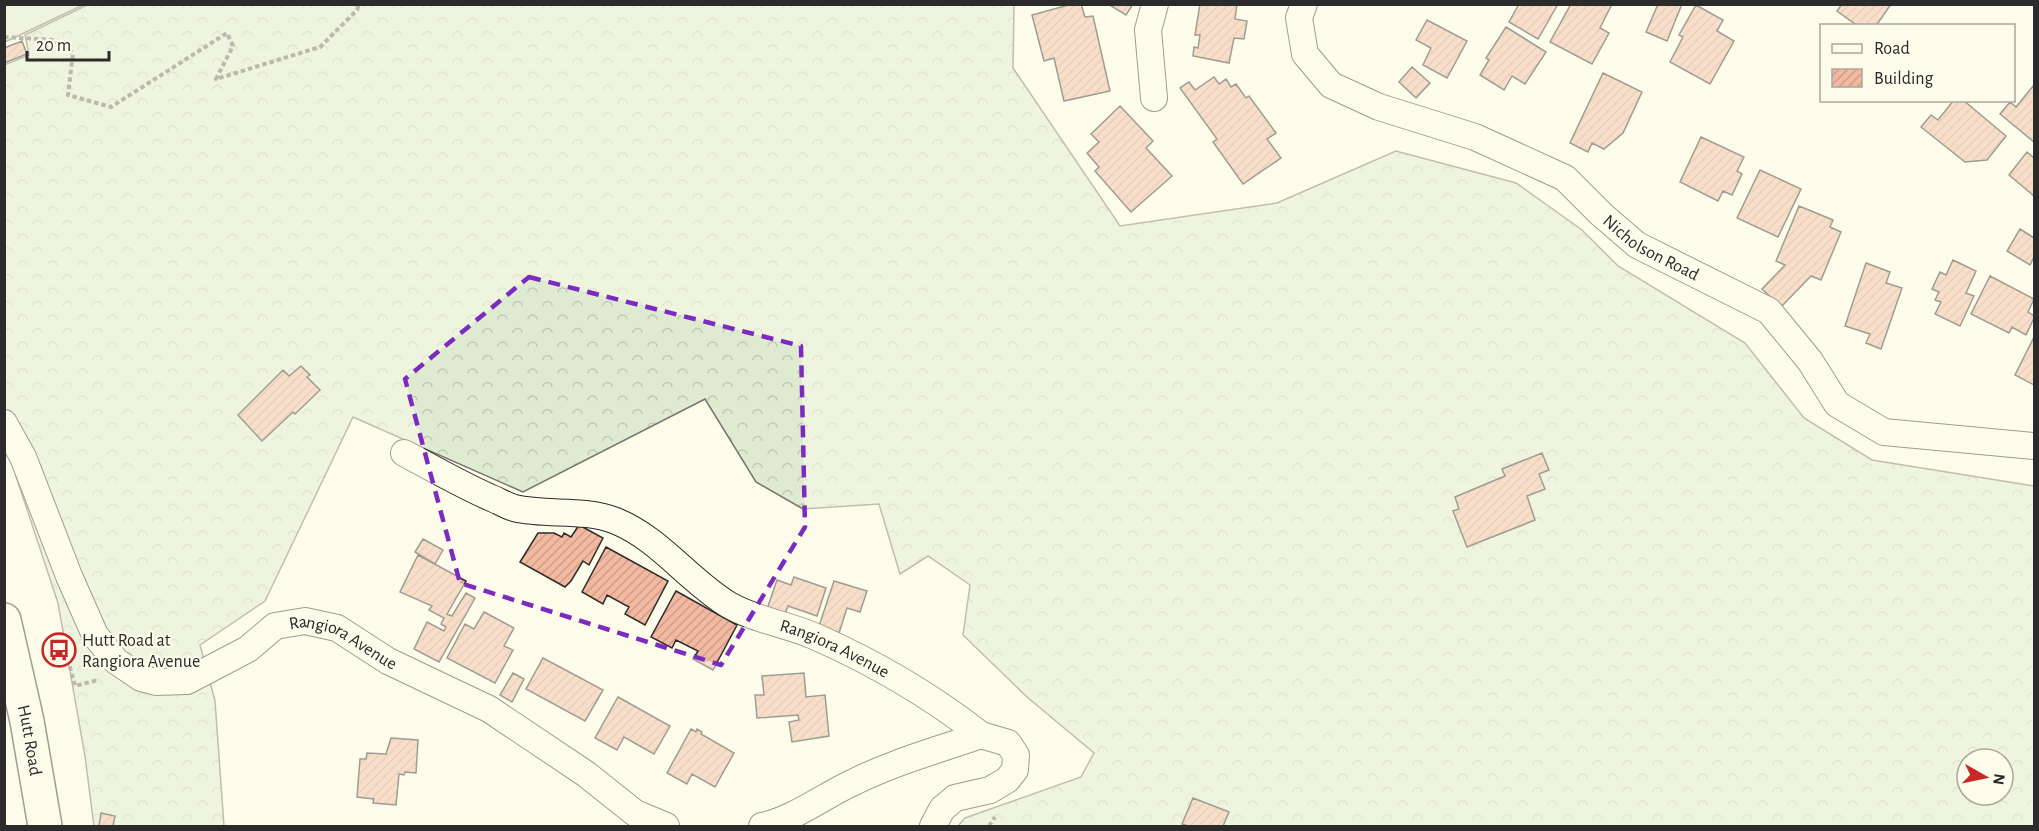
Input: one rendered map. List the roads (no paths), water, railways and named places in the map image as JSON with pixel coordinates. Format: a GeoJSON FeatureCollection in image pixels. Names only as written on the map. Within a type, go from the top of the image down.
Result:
{"type":"FeatureCollection","features":[{"type":"Feature","properties":{"kind":"main road","name":"Hutt Road"},"geometry":{"type":"LineString","coordinates":[[4,620],[27,721],[45,826]]}},
{"type":"Feature","properties":{"kind":"street"},"geometry":{"type":"LineString","coordinates":[[1154,98],[1149,30],[1155,4]]}},
{"type":"Feature","properties":{"kind":"street","name":"Nicholson Road"},"geometry":{"type":"LineString","coordinates":[[1304,4],[1299,18],[1305,54],[1331,85],[1379,107],[1475,137],[1565,178],[1601,214],[1637,245],[1769,311],[1810,361],[1837,404],[1884,432],[2034,446]]}},
{"type":"Feature","properties":{"kind":"street","name":"Rangiora Avenue"},"geometry":{"type":"LineString","coordinates":[[4,423],[23,457],[69,576],[95,635],[116,661],[141,678],[156,682],[187,681],[248,649],[275,626],[305,621],[337,628],[388,661],[489,709],[586,774],[635,813],[666,826]]}},
{"type":"Feature","properties":{"kind":"street","name":"Rangiora Avenue"},"geometry":{"type":"LineString","coordinates":[[404,453],[512,507],[539,511],[589,513],[620,522],[658,547],[730,605],[815,637],[886,673],[946,709],[981,735],[1008,743],[1016,755],[1015,770],[1007,780],[990,790],[955,798],[942,809],[933,826]]}},
{"type":"Feature","properties":{"kind":"street"},"geometry":{"type":"LineString","coordinates":[[762,826],[776,823],[882,770],[981,735]]}},
{"type":"Feature","properties":{"kind":"place","name":"Hutt Road at Rangiora Avenue"},"geometry":{"type":"Point","coordinates":[59,650]}}]}
